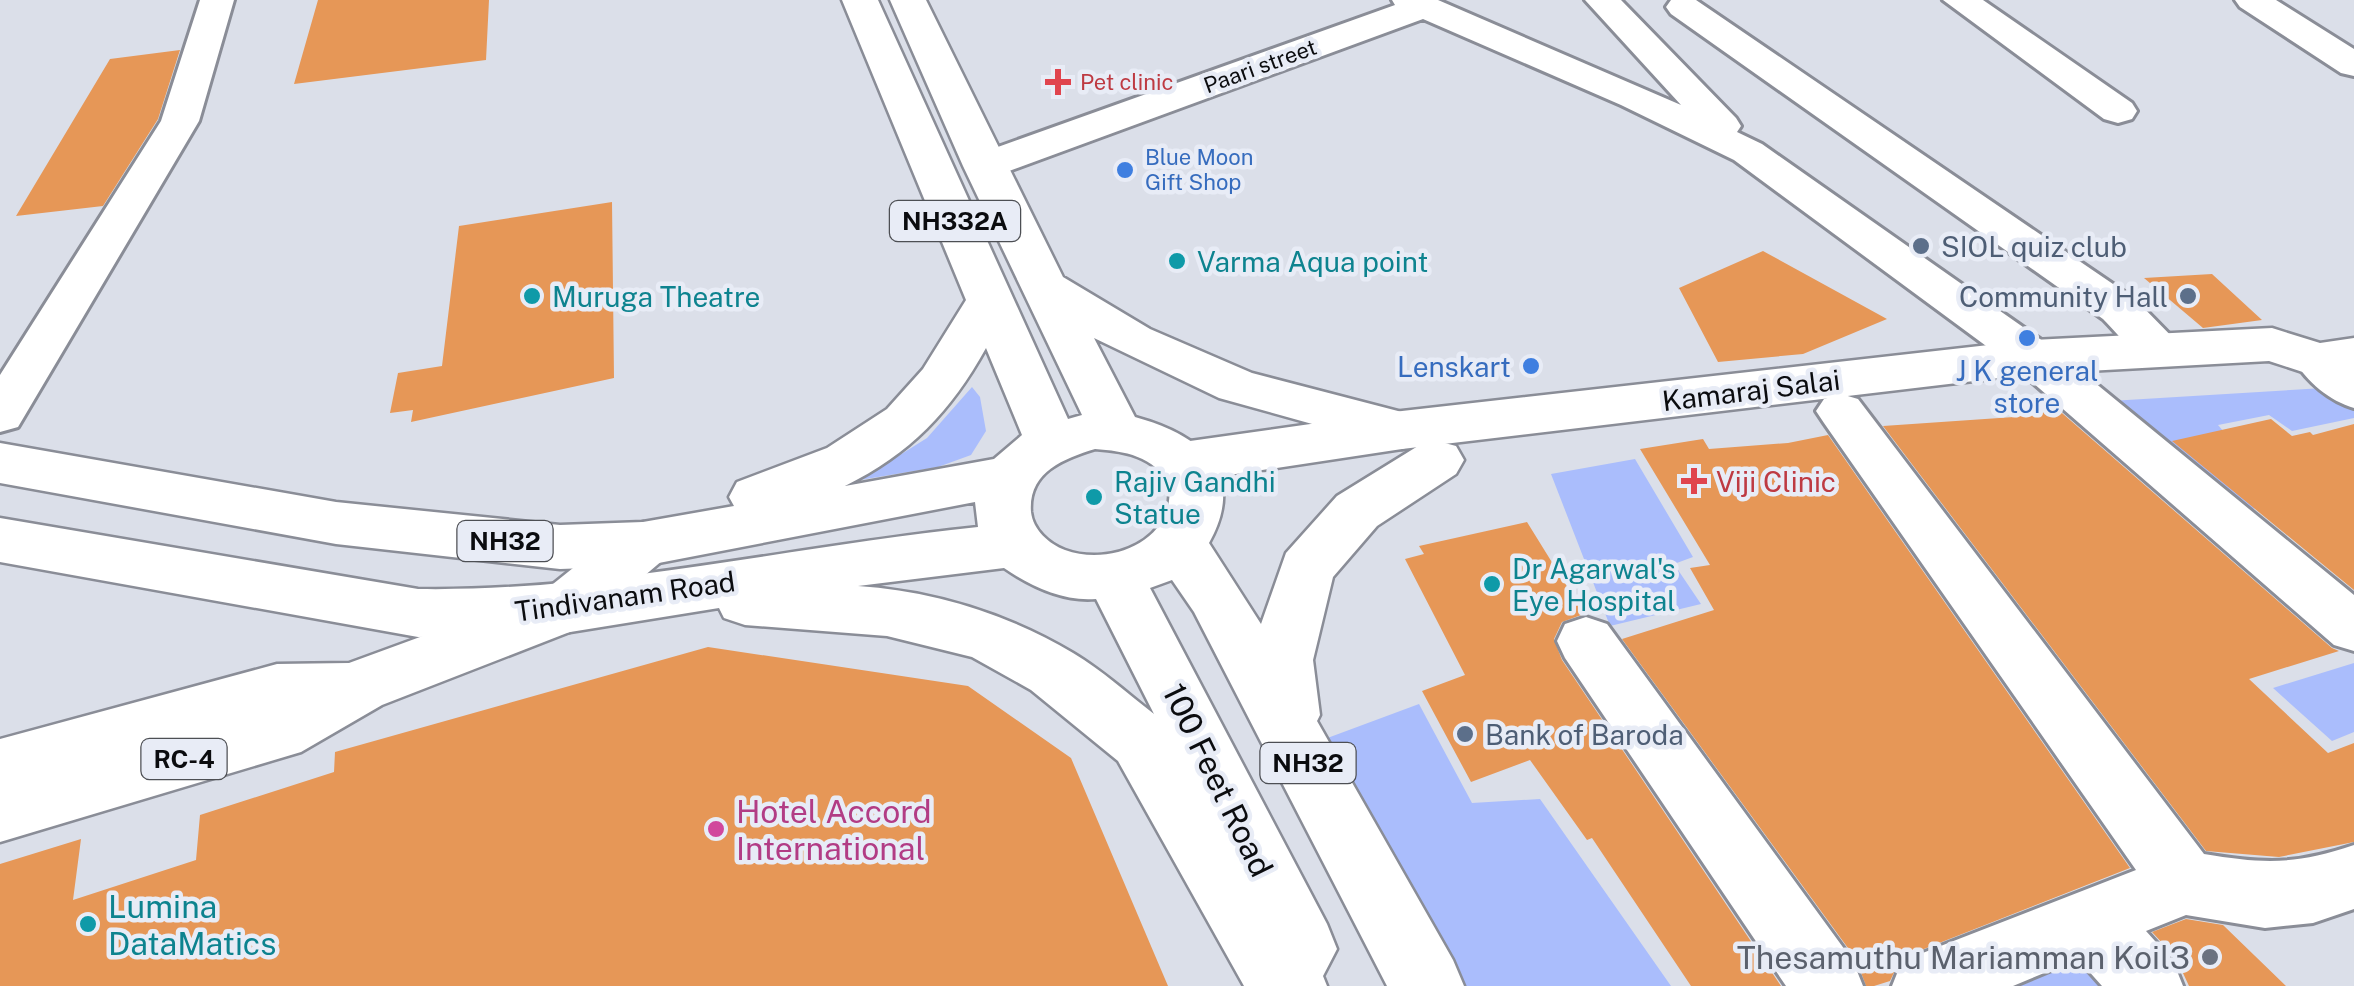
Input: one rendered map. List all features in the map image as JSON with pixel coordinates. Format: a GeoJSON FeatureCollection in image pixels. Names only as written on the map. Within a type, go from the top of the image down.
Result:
{"type":"FeatureCollection","features":[{"type":"Feature","properties":{"kind":"main road","name":"NH332A"},"geometry":{"type":"LineString","coordinates":[[860,0],[989,300],[1030,459]]}},
{"type":"Feature","properties":{"kind":"main road","name":"NH332A"},"geometry":{"type":"LineString","coordinates":[[908,0],[984,166],[1116,431]]}},
{"type":"Feature","properties":{"kind":"main road"},"geometry":{"type":"LineString","coordinates":[[1043,286],[1133,340],[1237,386],[1420,445],[1306,569],[1282,660],[1290,730]]}},
{"type":"Feature","properties":{"kind":"main road"},"geometry":{"type":"LineString","coordinates":[[560,546],[705,514],[805,482],[872,449],[924,404],[989,300]]}},
{"type":"Feature","properties":{"kind":"main road","name":"Kamaraj Salai"},"geometry":{"type":"LineString","coordinates":[[1420,445],[1841,411],[2160,349],[2272,344],[2342,368]]}},
{"type":"Feature","properties":{"kind":"main road","name":"Kamaraj Salai"},"geometry":{"type":"LineString","coordinates":[[1187,502],[1420,445],[2050,373],[2302,378],[2342,368]]}},
{"type":"Feature","properties":{"kind":"main road"},"geometry":{"type":"LineString","coordinates":[[1094,430],[1143,436],[1166,447],[1187,502],[1162,559],[1114,576],[1085,578],[1057,572],[1032,560],[1014,545],[1002,523],[1000,499],[1030,459],[1094,430]]}},
{"type":"Feature","properties":{"kind":"main road","name":"NH32"},"geometry":{"type":"LineString","coordinates":[[0,463],[336,523],[560,546],[643,544],[1030,459]]}},
{"type":"Feature","properties":{"kind":"main road","name":"NH32"},"geometry":{"type":"LineString","coordinates":[[1187,502],[1215,596],[1427,986]]}},
{"type":"Feature","properties":{"kind":"main road","name":"Tindivanam Road"},"geometry":{"type":"LineString","coordinates":[[0,540],[418,612],[488,614],[564,609],[892,558],[1014,545]]}},
{"type":"Feature","properties":{"kind":"main road","name":"RC-4"},"geometry":{"type":"LineString","coordinates":[[0,811],[278,732],[360,686],[564,609],[643,544]]}},
{"type":"Feature","properties":{"kind":"main road","name":"100 Feet Road"},"geometry":{"type":"LineString","coordinates":[[1114,576],[1178,697],[1319,986]]}},
{"type":"Feature","properties":{"kind":"main road"},"geometry":{"type":"LineString","coordinates":[[688,588],[752,602],[887,612],[987,636],[1053,672],[1141,742],[1268,959],[1290,986]]}},
{"type":"Feature","properties":{"kind":"main road","name":"RC-4"},"geometry":{"type":"LineString","coordinates":[[0,768],[277,691],[360,686]]}},
{"type":"Feature","properties":{"kind":"street"},"geometry":{"type":"LineString","coordinates":[[0,416],[180,121],[218,0]]}},
{"type":"Feature","properties":{"kind":"street"},"geometry":{"type":"LineString","coordinates":[[1602,0],[1748,152],[2050,373],[2354,628]]}},
{"type":"Feature","properties":{"kind":"street"},"geometry":{"type":"LineString","coordinates":[[1728,0],[1683,7],[2119,309],[2160,349]]}},
{"type":"Feature","properties":{"kind":"street"},"geometry":{"type":"LineString","coordinates":[[1964,3],[2017,0]]}},
{"type":"Feature","properties":{"kind":"street"},"geometry":{"type":"LineString","coordinates":[[2252,0],[2354,65]]}},
{"type":"Feature","properties":{"kind":"street"},"geometry":{"type":"LineString","coordinates":[[1415,3],[1634,97],[1748,152]]}},
{"type":"Feature","properties":{"kind":"street","name":"Paari street"},"geometry":{"type":"LineString","coordinates":[[984,166],[1415,3]]}},
{"type":"Feature","properties":{"kind":"street"},"geometry":{"type":"LineString","coordinates":[[1964,3],[2118,111]]}},
{"type":"Feature","properties":{"kind":"street"},"geometry":{"type":"LineString","coordinates":[[1841,411],[2185,883]]}},
{"type":"Feature","properties":{"kind":"street"},"geometry":{"type":"LineString","coordinates":[[1586,641],[1828,986]]}},
{"type":"Feature","properties":{"kind":"street"},"geometry":{"type":"LineString","coordinates":[[1927,986],[2185,883],[2265,896],[2313,891],[2354,877]]}},
{"type":"Feature","properties":{"kind":"street"},"geometry":{"type":"LineString","coordinates":[[2090,921],[2148,986]]}},
{"type":"Feature","properties":{"kind":"shaded area"},"geometry":{"type":"Polygon","coordinates":[[[972,387],[980,397],[986,431],[971,455],[938,467],[860,480],[927,438],[972,387]]]}},
{"type":"Feature","properties":{"kind":"shaded area"},"geometry":{"type":"Polygon","coordinates":[[[2340,387],[2354,398],[2354,418],[2292,431],[2269,415],[2218,425],[2283,501],[2229,515],[2094,402],[2340,387]]]}},
{"type":"Feature","properties":{"kind":"shaded area"},"geometry":{"type":"Polygon","coordinates":[[[1635,459],[1693,557],[1674,564],[1701,604],[1610,626],[1551,474],[1635,459]]]}},
{"type":"Feature","properties":{"kind":"shaded area"},"geometry":{"type":"Polygon","coordinates":[[[2354,663],[2354,732],[2332,741],[2273,688],[2354,663]]]}},
{"type":"Feature","properties":{"kind":"shaded area"},"geometry":{"type":"Polygon","coordinates":[[[1419,704],[1472,803],[1540,799],[1671,986],[1450,986],[1314,743],[1419,704]]]}},
{"type":"Feature","properties":{"kind":"shaded area"},"geometry":{"type":"Polygon","coordinates":[[[2096,948],[2129,986],[2006,986],[2096,948]]]}},
{"type":"Feature","properties":{"kind":"building"},"geometry":{"type":"Polygon","coordinates":[[[318,0],[489,0],[486,60],[294,84],[318,0]]]}},
{"type":"Feature","properties":{"kind":"building"},"geometry":{"type":"Polygon","coordinates":[[[180,50],[158,119],[103,206],[16,216],[110,59],[180,50]]]}},
{"type":"Feature","properties":{"kind":"building","name":"Muruga Theatre"},"geometry":{"type":"Polygon","coordinates":[[[612,202],[614,378],[411,422],[413,410],[390,413],[398,373],[442,366],[459,226],[612,202]]]}},
{"type":"Feature","properties":{"kind":"building"},"geometry":{"type":"Polygon","coordinates":[[[1763,251],[1887,319],[1803,354],[1718,362],[1679,288],[1763,251]]]}},
{"type":"Feature","properties":{"kind":"building","name":"Community Hall"},"geometry":{"type":"Polygon","coordinates":[[[2212,274],[2262,320],[2203,328],[2144,278],[2212,274]]]}},
{"type":"Feature","properties":{"kind":"building"},"geometry":{"type":"Polygon","coordinates":[[[2047,400],[2339,651],[2249,679],[2328,753],[2354,743],[2354,842],[2279,857],[2206,851],[1883,426],[2014,417],[2003,406],[2047,400]]]}},
{"type":"Feature","properties":{"kind":"building"},"geometry":{"type":"Polygon","coordinates":[[[2271,419],[2292,436],[2310,432],[2313,435],[2354,424],[2354,590],[2172,441],[2271,419]]]}},
{"type":"Feature","properties":{"kind":"building"},"geometry":{"type":"Polygon","coordinates":[[[1828,435],[2130,868],[1901,958],[1890,981],[1874,986],[1866,986],[1856,959],[1622,639],[1714,610],[1690,568],[1710,565],[1640,449],[1703,439],[1709,449],[1788,443],[1828,435]]]}},
{"type":"Feature","properties":{"kind":"building"},"geometry":{"type":"Polygon","coordinates":[[[1527,522],[1584,614],[1562,622],[1554,639],[1562,660],[1781,986],[1691,986],[1592,838],[1587,840],[1530,760],[1471,782],[1422,691],[1465,675],[1405,559],[1424,554],[1419,546],[1527,522]]]}},
{"type":"Feature","properties":{"kind":"building","name":"Hotel Accord International"},"geometry":{"type":"Polygon","coordinates":[[[708,647],[968,686],[1071,758],[1168,986],[0,986],[0,864],[81,839],[73,900],[196,860],[200,815],[334,772],[335,752],[708,647]]]}},
{"type":"Feature","properties":{"kind":"building","name":"Thesamuthu Mariamman Koil3"},"geometry":{"type":"Polygon","coordinates":[[[2186,919],[2223,925],[2286,986],[2189,986],[2176,958],[2152,932],[2186,919]]]}},
{"type":"Feature","properties":{"kind":"place","name":"Pet clinic"},"geometry":{"type":"Point","coordinates":[1058,82]}},
{"type":"Feature","properties":{"kind":"place","name":"Blue Moon Gift Shop"},"geometry":{"type":"Point","coordinates":[1125,170]}},
{"type":"Feature","properties":{"kind":"place","name":"SIOL quiz club"},"geometry":{"type":"Point","coordinates":[1921,246]}},
{"type":"Feature","properties":{"kind":"place","name":"Varma Aqua point"},"geometry":{"type":"Point","coordinates":[1177,261]}},
{"type":"Feature","properties":{"kind":"place","name":"Muruga Theatre"},"geometry":{"type":"Point","coordinates":[532,296]}},
{"type":"Feature","properties":{"kind":"place","name":"Community Hall"},"geometry":{"type":"Point","coordinates":[2188,296]}},
{"type":"Feature","properties":{"kind":"place","name":"J K general store"},"geometry":{"type":"Point","coordinates":[2027,338]}},
{"type":"Feature","properties":{"kind":"place","name":"Lenskart"},"geometry":{"type":"Point","coordinates":[1531,366]}},
{"type":"Feature","properties":{"kind":"place","name":"Viji Clinic"},"geometry":{"type":"Point","coordinates":[1694,481]}},
{"type":"Feature","properties":{"kind":"place","name":"Rajiv Gandhi Statue"},"geometry":{"type":"Point","coordinates":[1094,497]}},
{"type":"Feature","properties":{"kind":"place","name":"Dr Agarwal's Eye Hospital"},"geometry":{"type":"Point","coordinates":[1492,584]}},
{"type":"Feature","properties":{"kind":"place","name":"Bank of Baroda"},"geometry":{"type":"Point","coordinates":[1465,734]}},
{"type":"Feature","properties":{"kind":"place","name":"Hotel Accord International"},"geometry":{"type":"Point","coordinates":[716,829]}},
{"type":"Feature","properties":{"kind":"place","name":"Lumina DataMatics"},"geometry":{"type":"Point","coordinates":[88,924]}},
{"type":"Feature","properties":{"kind":"place","name":"Thesamuthu Mariamman Koil3"},"geometry":{"type":"Point","coordinates":[2210,957]}}]}
